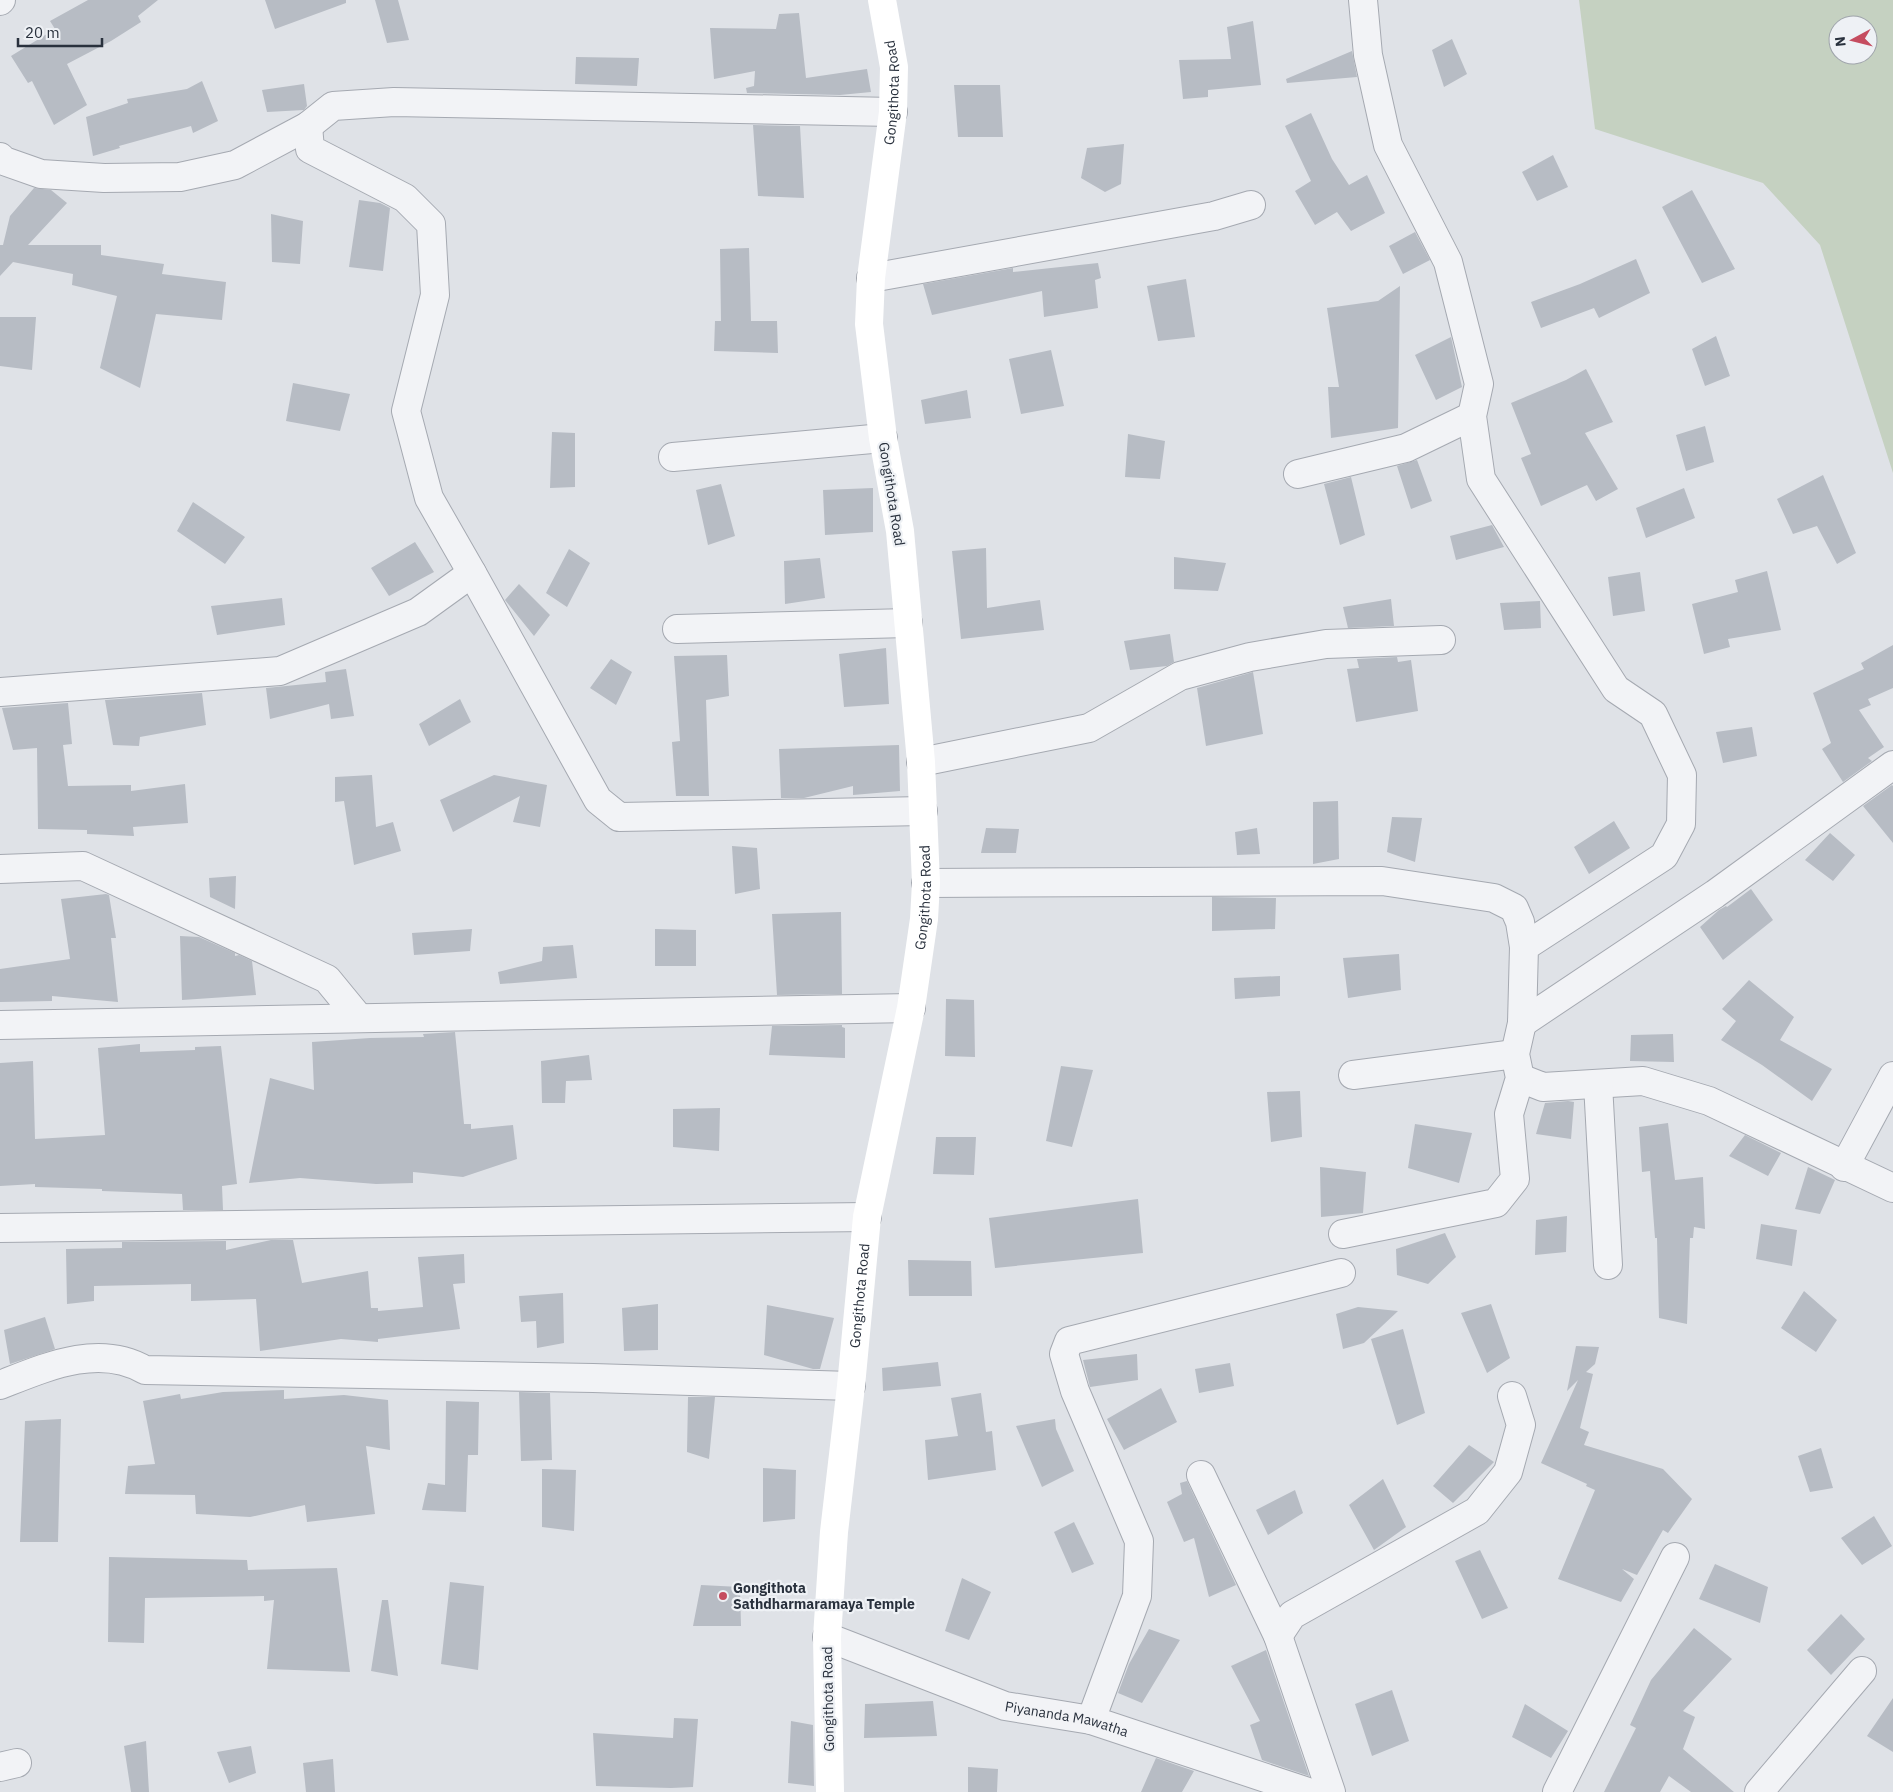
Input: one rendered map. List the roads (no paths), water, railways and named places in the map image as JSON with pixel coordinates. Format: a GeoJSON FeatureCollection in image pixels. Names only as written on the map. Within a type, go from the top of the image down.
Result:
{"type":"FeatureCollection","features":[{"type":"Feature","properties":{"kind":"street","name":"Gongithota Road"},"geometry":{"type":"LineString","coordinates":[[830,1792],[827,1637],[834,1532],[851,1386],[867,1216],[911,1008],[924,919],[926,883],[921,762],[900,531],[883,438],[869,324],[870,278],[893,112],[894,67],[882,0]]}},
{"type":"Feature","properties":{"kind":"street"},"geometry":{"type":"LineString","coordinates":[[1363,0],[1368,55],[1388,146],[1448,262],[1479,384],[1472,416],[1481,479],[1616,689],[1653,714],[1682,775],[1681,824],[1664,856],[1524,947]]}},
{"type":"Feature","properties":{"kind":"street"},"geometry":{"type":"LineString","coordinates":[[0,158],[41,174],[104,178],[180,177],[235,165],[308,126],[333,106],[394,102],[893,112]]}},
{"type":"Feature","properties":{"kind":"street"},"geometry":{"type":"LineString","coordinates":[[308,126],[310,149],[405,198],[432,224],[435,295],[406,411],[429,498],[598,800],[620,817],[923,810]]}},
{"type":"Feature","properties":{"kind":"street"},"geometry":{"type":"LineString","coordinates":[[870,278],[1214,216],[1251,205]]}},
{"type":"Feature","properties":{"kind":"street"},"geometry":{"type":"LineString","coordinates":[[1298,474],[1406,448],[1472,416]]}},
{"type":"Feature","properties":{"kind":"street"},"geometry":{"type":"LineString","coordinates":[[673,458],[883,438]]}},
{"type":"Feature","properties":{"kind":"street"},"geometry":{"type":"LineString","coordinates":[[0,692],[280,670],[418,612],[472,573]]}},
{"type":"Feature","properties":{"kind":"street"},"geometry":{"type":"LineString","coordinates":[[677,629],[908,622]]}},
{"type":"Feature","properties":{"kind":"street"},"geometry":{"type":"LineString","coordinates":[[921,762],[1089,728],[1180,676],[1250,657],[1326,644],[1441,640]]}},
{"type":"Feature","properties":{"kind":"street"},"geometry":{"type":"LineString","coordinates":[[1522,1023],[1715,894],[1893,765]]}},
{"type":"Feature","properties":{"kind":"street"},"geometry":{"type":"LineString","coordinates":[[0,869],[83,866],[327,979],[359,1018]]}},
{"type":"Feature","properties":{"kind":"street"},"geometry":{"type":"LineString","coordinates":[[926,883],[1382,881],[1494,898],[1514,908],[1520,922],[1524,947],[1522,1023],[1518,1066],[1509,1114],[1515,1179],[1496,1203],[1343,1234]]}},
{"type":"Feature","properties":{"kind":"street"},"geometry":{"type":"LineString","coordinates":[[0,1025],[911,1008]]}},
{"type":"Feature","properties":{"kind":"street"},"geometry":{"type":"LineString","coordinates":[[1354,1075],[1518,1066],[1543,1087],[1643,1081],[1709,1101],[1844,1167],[1893,1188]]}},
{"type":"Feature","properties":{"kind":"street"},"geometry":{"type":"LineString","coordinates":[[1844,1167],[1893,1076]]}},
{"type":"Feature","properties":{"kind":"street"},"geometry":{"type":"LineString","coordinates":[[1598,1084],[1608,1265]]}},
{"type":"Feature","properties":{"kind":"street"},"geometry":{"type":"LineString","coordinates":[[0,1228],[867,1216]]}},
{"type":"Feature","properties":{"kind":"street"},"geometry":{"type":"LineString","coordinates":[[1091,1720],[1137,1596],[1138,1542],[1075,1391],[1064,1354],[1069,1341],[1340,1273]]}},
{"type":"Feature","properties":{"kind":"street"},"geometry":{"type":"LineString","coordinates":[[0,1385],[38,1370],[84,1358],[119,1360],[133,1363],[145,1370],[583,1378],[851,1386]]}},
{"type":"Feature","properties":{"kind":"street"},"geometry":{"type":"LineString","coordinates":[[1278,1636],[1292,1615],[1477,1511],[1508,1472],[1521,1425],[1512,1396]]}},
{"type":"Feature","properties":{"kind":"street"},"geometry":{"type":"LineString","coordinates":[[1201,1475],[1278,1636],[1331,1792]]}},
{"type":"Feature","properties":{"kind":"street"},"geometry":{"type":"LineString","coordinates":[[1557,1792],[1675,1557]]}},
{"type":"Feature","properties":{"kind":"street","name":"Piyananda Mawatha"},"geometry":{"type":"LineString","coordinates":[[827,1637],[1005,1706],[1091,1720],[1308,1792]]}},
{"type":"Feature","properties":{"kind":"street"},"geometry":{"type":"LineString","coordinates":[[1759,1792],[1862,1671]]}},
{"type":"Feature","properties":{"kind":"place","name":"Gongithota Sathdharmaramaya Temple"},"geometry":{"type":"Point","coordinates":[723,1596]}}]}
